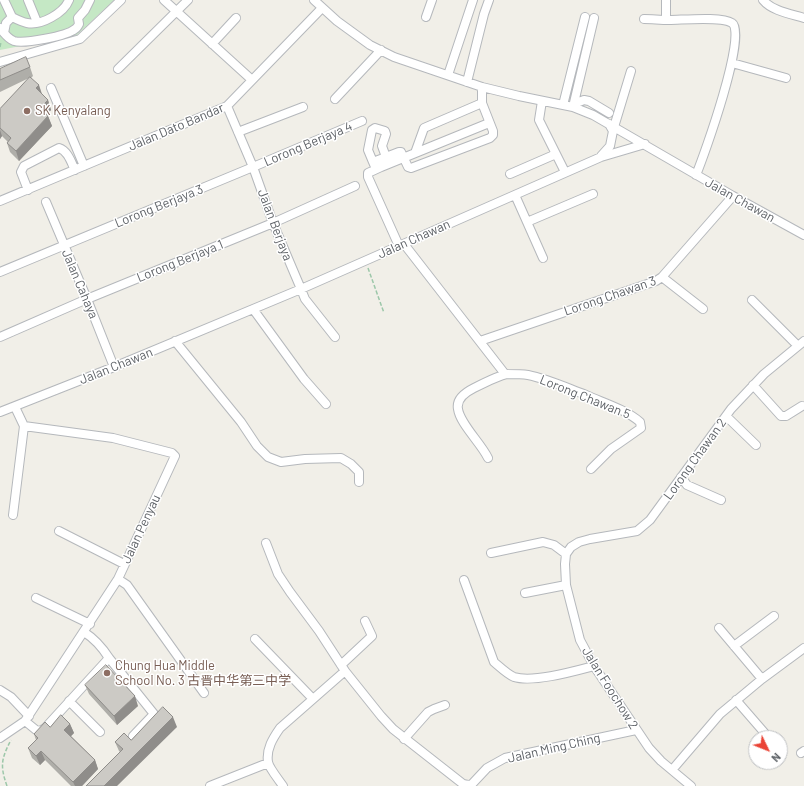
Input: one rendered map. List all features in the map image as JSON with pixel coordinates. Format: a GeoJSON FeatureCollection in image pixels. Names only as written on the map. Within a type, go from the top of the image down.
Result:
{"type":"FeatureCollection","features":[{"type":"Feature","properties":{"kind":"street"},"geometry":{"type":"LineString","coordinates":[[4,0],[12,17],[28,24],[40,22],[55,16],[68,3],[69,0]]}},
{"type":"Feature","properties":{"kind":"street"},"geometry":{"type":"LineString","coordinates":[[28,0],[37,22]]}},
{"type":"Feature","properties":{"kind":"street"},"geometry":{"type":"LineString","coordinates":[[12,17],[2,30],[13,40],[23,42],[50,38],[74,30],[79,24],[78,18],[85,10],[90,0]]}},
{"type":"Feature","properties":{"kind":"street"},"geometry":{"type":"LineString","coordinates":[[0,62],[80,39],[121,0]]}},
{"type":"Feature","properties":{"kind":"street"},"geometry":{"type":"LineString","coordinates":[[164,0],[252,80]]}},
{"type":"Feature","properties":{"kind":"street"},"geometry":{"type":"LineString","coordinates":[[118,69],[188,0]]}},
{"type":"Feature","properties":{"kind":"street"},"geometry":{"type":"LineString","coordinates":[[314,0],[337,21],[370,44],[401,59],[482,87],[563,105],[573,105],[584,100],[589,101],[609,113]]}},
{"type":"Feature","properties":{"kind":"street"},"geometry":{"type":"LineString","coordinates":[[426,18],[432,0]]}},
{"type":"Feature","properties":{"kind":"street"},"geometry":{"type":"LineString","coordinates":[[448,75],[473,0]]}},
{"type":"Feature","properties":{"kind":"street"},"geometry":{"type":"LineString","coordinates":[[467,82],[484,14],[489,0]]}},
{"type":"Feature","properties":{"kind":"street"},"geometry":{"type":"LineString","coordinates":[[666,0],[666,20]]}},
{"type":"Feature","properties":{"kind":"street"},"geometry":{"type":"LineString","coordinates":[[763,0],[767,4],[780,10],[804,18]]}},
{"type":"Feature","properties":{"kind":"street","name":"Jalan Dato Bandar"},"geometry":{"type":"LineString","coordinates":[[0,201],[227,106],[322,8]]}},
{"type":"Feature","properties":{"kind":"street"},"geometry":{"type":"LineString","coordinates":[[563,105],[585,17]]}},
{"type":"Feature","properties":{"kind":"street"},"geometry":{"type":"LineString","coordinates":[[212,44],[236,18]]}},
{"type":"Feature","properties":{"kind":"street"},"geometry":{"type":"LineString","coordinates":[[573,105],[594,18]]}},
{"type":"Feature","properties":{"kind":"street"},"geometry":{"type":"LineString","coordinates":[[644,19],[713,19],[731,22],[735,25],[736,31],[732,63],[713,130],[696,175]]}},
{"type":"Feature","properties":{"kind":"street"},"geometry":{"type":"LineString","coordinates":[[335,99],[381,50]]}},
{"type":"Feature","properties":{"kind":"street"},"geometry":{"type":"LineString","coordinates":[[732,63],[786,78]]}},
{"type":"Feature","properties":{"kind":"street"},"geometry":{"type":"LineString","coordinates":[[601,157],[610,146],[613,132],[611,125],[631,71]]}},
{"type":"Feature","properties":{"kind":"street"},"geometry":{"type":"LineString","coordinates":[[482,87],[482,104],[493,131],[493,135],[490,138],[411,168],[408,167],[401,152],[386,156],[374,165],[368,173],[368,176],[402,245],[505,374]]}},
{"type":"Feature","properties":{"kind":"street"},"geometry":{"type":"LineString","coordinates":[[51,88],[84,166]]}},
{"type":"Feature","properties":{"kind":"street"},"geometry":{"type":"LineString","coordinates":[[542,101],[539,120],[565,172]]}},
{"type":"Feature","properties":{"kind":"street"},"geometry":{"type":"LineString","coordinates":[[414,153],[424,128],[482,104]]}},
{"type":"Feature","properties":{"kind":"street"},"geometry":{"type":"LineString","coordinates":[[573,105],[645,144]]}},
{"type":"Feature","properties":{"kind":"street","name":"Jalan Berjaya"},"geometry":{"type":"LineString","coordinates":[[227,106],[254,167],[274,223],[301,289],[306,299],[335,337]]}},
{"type":"Feature","properties":{"kind":"street"},"geometry":{"type":"LineString","coordinates":[[238,132],[303,107]]}},
{"type":"Feature","properties":{"kind":"street","name":"Lorong Berjaya 4"},"geometry":{"type":"LineString","coordinates":[[254,167],[362,121]]}},
{"type":"Feature","properties":{"kind":"street"},"geometry":{"type":"LineString","coordinates":[[374,165],[404,158],[489,123]]}},
{"type":"Feature","properties":{"kind":"street"},"geometry":{"type":"LineString","coordinates":[[374,165],[368,150],[371,134],[384,138],[382,146],[386,156]]}},
{"type":"Feature","properties":{"kind":"street","name":"Jalan Chawan"},"geometry":{"type":"LineString","coordinates":[[0,412],[114,367],[301,289],[601,157],[645,144],[732,196],[804,235]]}},
{"type":"Feature","properties":{"kind":"street"},"geometry":{"type":"LineString","coordinates":[[28,190],[21,169],[59,148],[63,149],[66,153],[75,170]]}},
{"type":"Feature","properties":{"kind":"street"},"geometry":{"type":"LineString","coordinates":[[510,174],[556,154]]}},
{"type":"Feature","properties":{"kind":"street","name":"Lorong Berjaya 3"},"geometry":{"type":"LineString","coordinates":[[0,272],[254,167]]}},
{"type":"Feature","properties":{"kind":"street","name":"Lorong Berjaya 1"},"geometry":{"type":"LineString","coordinates":[[0,337],[87,299],[274,223],[355,186]]}},
{"type":"Feature","properties":{"kind":"street"},"geometry":{"type":"LineString","coordinates":[[515,194],[543,258]]}},
{"type":"Feature","properties":{"kind":"street"},"geometry":{"type":"LineString","coordinates":[[527,222],[593,194]]}},
{"type":"Feature","properties":{"kind":"street","name":"Lorong Chawan 3"},"geometry":{"type":"LineString","coordinates":[[480,341],[656,281],[662,277],[732,196]]}},
{"type":"Feature","properties":{"kind":"street","name":"Jalan Cahaya"},"geometry":{"type":"LineString","coordinates":[[46,202],[114,367]]}},
{"type":"Feature","properties":{"kind":"street"},"geometry":{"type":"LineString","coordinates":[[662,277],[703,309]]}},
{"type":"Feature","properties":{"kind":"street"},"geometry":{"type":"LineString","coordinates":[[752,300],[801,344]]}},
{"type":"Feature","properties":{"kind":"street"},"geometry":{"type":"LineString","coordinates":[[253,309],[304,378],[326,404]]}},
{"type":"Feature","properties":{"kind":"street"},"geometry":{"type":"LineString","coordinates":[[175,341],[241,422],[257,446],[268,457],[281,462],[305,458],[341,458],[351,464],[359,472],[359,482]]}},
{"type":"Feature","properties":{"kind":"street","name":"Lorong Chawan 2"},"geometry":{"type":"LineString","coordinates":[[569,551],[579,542],[637,531],[650,520],[726,416],[764,374],[801,344]]}},
{"type":"Feature","properties":{"kind":"street","name":"Lorong Chawan 5"},"geometry":{"type":"LineString","coordinates":[[488,458],[484,450],[464,423],[458,408],[459,401],[472,389],[505,374],[527,374],[556,383],[632,415],[640,422],[641,428],[611,449],[591,469]]}},
{"type":"Feature","properties":{"kind":"street"},"geometry":{"type":"LineString","coordinates":[[753,385],[781,416],[786,416],[802,406]]}},
{"type":"Feature","properties":{"kind":"street"},"geometry":{"type":"LineString","coordinates":[[0,406],[15,407],[24,426],[13,515]]}},
{"type":"Feature","properties":{"kind":"street"},"geometry":{"type":"LineString","coordinates":[[726,416],[756,445]]}},
{"type":"Feature","properties":{"kind":"street","name":"Jalan Penyau"},"geometry":{"type":"LineString","coordinates":[[0,738],[27,718],[90,624],[118,579],[174,456],[173,454],[113,438],[24,426]]}},
{"type":"Feature","properties":{"kind":"street"},"geometry":{"type":"LineString","coordinates":[[682,477],[687,485],[721,500]]}},
{"type":"Feature","properties":{"kind":"street"},"geometry":{"type":"LineString","coordinates":[[59,531],[124,564]]}},
{"type":"Feature","properties":{"kind":"street"},"geometry":{"type":"LineString","coordinates":[[491,553],[543,542],[569,551]]}},
{"type":"Feature","properties":{"kind":"street","name":"Jalan Ming Ching"},"geometry":{"type":"LineString","coordinates":[[266,543],[278,574],[319,631],[343,668],[381,716],[404,739],[463,784],[474,785],[487,768],[504,758],[636,730]]}},
{"type":"Feature","properties":{"kind":"street","name":"Jalan Foochow 2"},"geometry":{"type":"LineString","coordinates":[[569,551],[566,585],[580,640],[594,666],[649,748],[691,786]]}},
{"type":"Feature","properties":{"kind":"street"},"geometry":{"type":"LineString","coordinates":[[118,579],[127,585],[204,693]]}},
{"type":"Feature","properties":{"kind":"street"},"geometry":{"type":"LineString","coordinates":[[464,580],[494,662],[503,670],[515,677],[527,678],[560,675],[594,666]]}},
{"type":"Feature","properties":{"kind":"street"},"geometry":{"type":"LineString","coordinates":[[525,593],[566,585]]}},
{"type":"Feature","properties":{"kind":"street"},"geometry":{"type":"LineString","coordinates":[[36,598],[90,624]]}},
{"type":"Feature","properties":{"kind":"street"},"geometry":{"type":"LineString","coordinates":[[734,646],[774,616]]}},
{"type":"Feature","properties":{"kind":"street"},"geometry":{"type":"LineString","coordinates":[[283,786],[268,764],[268,749],[273,738],[280,728],[313,699],[372,636],[365,621]]}},
{"type":"Feature","properties":{"kind":"street"},"geometry":{"type":"LineString","coordinates":[[718,628],[762,678]]}},
{"type":"Feature","properties":{"kind":"street"},"geometry":{"type":"LineString","coordinates":[[84,632],[92,637],[103,649],[154,714],[133,736]]}},
{"type":"Feature","properties":{"kind":"street"},"geometry":{"type":"LineString","coordinates":[[255,640],[313,699]]}},
{"type":"Feature","properties":{"kind":"street"},"geometry":{"type":"LineString","coordinates":[[672,770],[720,714],[762,678],[804,648]]}},
{"type":"Feature","properties":{"kind":"street"},"geometry":{"type":"LineString","coordinates":[[0,690],[11,697],[36,730],[40,731],[45,728],[109,658]]}},
{"type":"Feature","properties":{"kind":"street"},"geometry":{"type":"LineString","coordinates":[[736,700],[762,730]]}},
{"type":"Feature","properties":{"kind":"street"},"geometry":{"type":"LineString","coordinates":[[69,701],[100,732]]}},
{"type":"Feature","properties":{"kind":"street"},"geometry":{"type":"LineString","coordinates":[[404,739],[428,712],[445,705]]}},
{"type":"Feature","properties":{"kind":"street"},"geometry":{"type":"LineString","coordinates":[[210,786],[268,764]]}},
{"type":"Feature","properties":{"kind":"path"},"geometry":{"type":"LineString","coordinates":[[365,261],[384,313]]}},
{"type":"Feature","properties":{"kind":"path"},"geometry":{"type":"LineString","coordinates":[[7,786],[1,766],[2,759],[14,736]]}},
{"type":"Feature","properties":{"kind":"green space"},"geometry":{"type":"Polygon","coordinates":[[[0,0],[114,0],[77,35],[0,50],[0,0]]]}},
{"type":"Feature","properties":{"kind":"building"},"geometry":{"type":"Polygon","coordinates":[[[26,57],[30,67],[0,80],[0,69],[26,57]]]}},
{"type":"Feature","properties":{"kind":"building"},"geometry":{"type":"Polygon","coordinates":[[[30,77],[39,85],[36,88],[48,100],[40,108],[48,116],[16,151],[7,143],[11,138],[0,128],[0,109],[30,77]]]}},
{"type":"Feature","properties":{"kind":"building"},"geometry":{"type":"Polygon","coordinates":[[[106,665],[135,696],[114,716],[85,685],[106,665]]]}},
{"type":"Feature","properties":{"kind":"building"},"geometry":{"type":"Polygon","coordinates":[[[163,707],[173,717],[104,786],[86,786],[123,749],[115,742],[124,733],[131,740],[163,707]]]}},
{"type":"Feature","properties":{"kind":"building"},"geometry":{"type":"Polygon","coordinates":[[[61,715],[70,724],[64,730],[95,760],[73,782],[41,751],[36,756],[28,748],[38,738],[34,734],[45,722],[50,727],[61,715]]]}},
{"type":"Feature","properties":{"kind":"place","name":"SK Kenyalang"},"geometry":{"type":"Point","coordinates":[27,111]}},
{"type":"Feature","properties":{"kind":"place","name":"Chung Hua Middle School No. 3 古晋中华第三中学"},"geometry":{"type":"Point","coordinates":[107,673]}}]}
